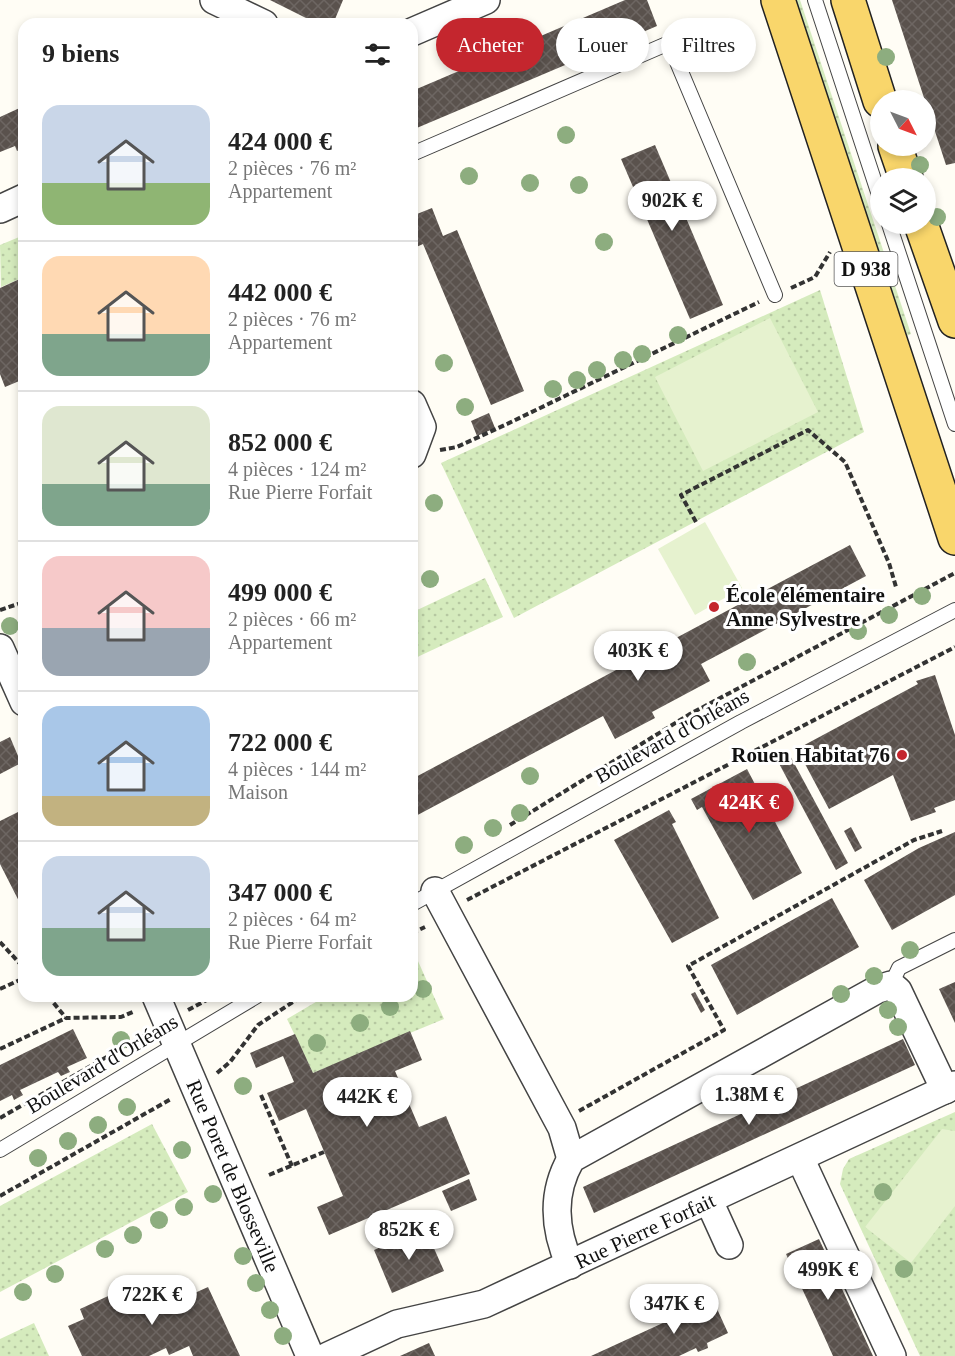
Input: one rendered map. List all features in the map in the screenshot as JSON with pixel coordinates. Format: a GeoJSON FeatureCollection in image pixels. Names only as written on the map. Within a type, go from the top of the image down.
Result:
{"type":"FeatureCollection","features":[{"type":"Feature","properties":{"kind":"main road","name":"D 938"},"geometry":{"type":"LineString","coordinates":[[778,0],[955,538]]}},
{"type":"Feature","properties":{"kind":"main road"},"geometry":{"type":"LineString","coordinates":[[848,0],[877,90]]}},
{"type":"Feature","properties":{"kind":"main road"},"geometry":{"type":"LineString","coordinates":[[925,234],[955,321]]}},
{"type":"Feature","properties":{"kind":"street"},"geometry":{"type":"LineString","coordinates":[[418,29],[486,0]]}},
{"type":"Feature","properties":{"kind":"street"},"geometry":{"type":"LineString","coordinates":[[220,1],[253,18]]}},
{"type":"Feature","properties":{"kind":"street"},"geometry":{"type":"LineString","coordinates":[[0,209],[18,201]]}},
{"type":"Feature","properties":{"kind":"street"},"geometry":{"type":"LineString","coordinates":[[418,418],[422,427],[418,438]]}},
{"type":"Feature","properties":{"kind":"street"},"geometry":{"type":"LineString","coordinates":[[1,652],[18,689]]}},
{"type":"Feature","properties":{"kind":"street"},"geometry":{"type":"LineString","coordinates":[[431,903],[559,1122],[571,1159]]}},
{"type":"Feature","properties":{"kind":"street"},"geometry":{"type":"LineString","coordinates":[[570,1265],[561,1244],[557,1225],[561,1176],[571,1159],[878,989],[891,985],[898,991],[950,1087]]}},
{"type":"Feature","properties":{"kind":"street","name":"Rue Poret de Blosseville"},"geometry":{"type":"LineString","coordinates":[[150,1002],[171,1033],[310,1356]]}},
{"type":"Feature","properties":{"kind":"street","name":"Rue Pierre Forfait"},"geometry":{"type":"LineString","coordinates":[[328,1356],[397,1324],[484,1304],[950,1087]]}},
{"type":"Feature","properties":{"kind":"street"},"geometry":{"type":"LineString","coordinates":[[800,1158],[892,1356]]}},
{"type":"Feature","properties":{"kind":"street"},"geometry":{"type":"LineString","coordinates":[[709,1201],[729,1245]]}},
{"type":"Feature","properties":{"kind":"lane"},"geometry":{"type":"LineString","coordinates":[[815,0],[870,168]]}},
{"type":"Feature","properties":{"kind":"lane"},"geometry":{"type":"LineString","coordinates":[[418,151],[669,43],[775,295]]}},
{"type":"Feature","properties":{"kind":"lane"},"geometry":{"type":"LineString","coordinates":[[892,234],[955,424]]}},
{"type":"Feature","properties":{"kind":"lane","name":"Boulevard d'Orléans"},"geometry":{"type":"LineString","coordinates":[[431,903],[741,722],[955,610]]}},
{"type":"Feature","properties":{"kind":"lane"},"geometry":{"type":"LineString","coordinates":[[891,985],[899,968],[955,940]]}},
{"type":"Feature","properties":{"kind":"lane","name":"Boulevard d'Orléans"},"geometry":{"type":"LineString","coordinates":[[0,1150],[171,1033],[243,1002]]}},
{"type":"Feature","properties":{"kind":"path"},"geometry":{"type":"LineString","coordinates":[[815,277],[830,252]]}},
{"type":"Feature","properties":{"kind":"path"},"geometry":{"type":"LineString","coordinates":[[457,447],[775,295]]}},
{"type":"Feature","properties":{"kind":"path"},"geometry":{"type":"LineString","coordinates":[[696,522],[681,495],[808,430],[845,462],[889,562],[896,587]]}},
{"type":"Feature","properties":{"kind":"path"},"geometry":{"type":"LineString","coordinates":[[507,827],[690,714],[955,573]]}},
{"type":"Feature","properties":{"kind":"path"},"geometry":{"type":"LineString","coordinates":[[0,610],[18,604]]}},
{"type":"Feature","properties":{"kind":"path"},"geometry":{"type":"LineString","coordinates":[[418,924],[431,903],[469,899],[955,647]]}},
{"type":"Feature","properties":{"kind":"path"},"geometry":{"type":"LineString","coordinates":[[559,1122],[724,1030],[688,966],[914,840],[942,831]]}},
{"type":"Feature","properties":{"kind":"path"},"geometry":{"type":"LineString","coordinates":[[0,942],[18,962]]}},
{"type":"Feature","properties":{"kind":"path"},"geometry":{"type":"LineString","coordinates":[[0,988],[18,980]]}},
{"type":"Feature","properties":{"kind":"path"},"geometry":{"type":"LineString","coordinates":[[53,1002],[66,1018]]}},
{"type":"Feature","properties":{"kind":"path"},"geometry":{"type":"LineString","coordinates":[[0,1049],[66,1018],[122,1017],[147,1002]]}},
{"type":"Feature","properties":{"kind":"path"},"geometry":{"type":"LineString","coordinates":[[0,1196],[221,1070],[258,1025],[293,1002]]}},
{"type":"Feature","properties":{"kind":"path"},"geometry":{"type":"LineString","coordinates":[[0,1118],[171,1033]]}},
{"type":"Feature","properties":{"kind":"path"},"geometry":{"type":"LineString","coordinates":[[261,1095],[292,1166]]}},
{"type":"Feature","properties":{"kind":"path"},"geometry":{"type":"LineString","coordinates":[[269,1175],[324,1152]]}},
{"type":"Feature","properties":{"kind":"green space"},"geometry":{"type":"Polygon","coordinates":[[[791,0],[800,0],[870,211],[870,234],[878,234],[911,334],[902,338],[791,0]]]}},
{"type":"Feature","properties":{"kind":"green space"},"geometry":{"type":"Polygon","coordinates":[[[18,238],[18,280],[1,287],[0,245],[18,238]]]}},
{"type":"Feature","properties":{"kind":"green space"},"geometry":{"type":"Polygon","coordinates":[[[820,290],[864,432],[514,618],[441,463],[820,290]]]}},
{"type":"Feature","properties":{"kind":"green space"},"geometry":{"type":"Polygon","coordinates":[[[770,318],[818,412],[703,471],[655,377],[770,318]]]}},
{"type":"Feature","properties":{"kind":"green space"},"geometry":{"type":"Polygon","coordinates":[[[705,522],[742,588],[695,615],[658,549],[705,522]]]}},
{"type":"Feature","properties":{"kind":"green space"},"geometry":{"type":"Polygon","coordinates":[[[485,578],[503,617],[418,657],[418,610],[485,578]]]}},
{"type":"Feature","properties":{"kind":"green space"},"geometry":{"type":"Polygon","coordinates":[[[418,961],[444,1019],[313,1073],[287,1019],[316,1002],[418,1002],[418,961]]]}},
{"type":"Feature","properties":{"kind":"green space"},"geometry":{"type":"Polygon","coordinates":[[[955,1112],[955,1356],[920,1356],[840,1184],[843,1169],[849,1159],[955,1112]]]}},
{"type":"Feature","properties":{"kind":"green space"},"geometry":{"type":"Polygon","coordinates":[[[152,1124],[188,1192],[0,1292],[0,1206],[152,1124]]]}},
{"type":"Feature","properties":{"kind":"green space"},"geometry":{"type":"Polygon","coordinates":[[[942,1129],[955,1131],[955,1206],[911,1263],[865,1227],[942,1129]]]}},
{"type":"Feature","properties":{"kind":"green space"},"geometry":{"type":"Polygon","coordinates":[[[34,1323],[49,1356],[0,1356],[0,1339],[34,1323]]]}},
{"type":"Feature","properties":{"kind":"building"},"geometry":{"type":"Polygon","coordinates":[[[270,0],[343,0],[336,18],[306,18],[270,0]]]}},
{"type":"Feature","properties":{"kind":"building"},"geometry":{"type":"Polygon","coordinates":[[[625,0],[647,0],[657,26],[649,29],[649,18],[583,18],[625,0]]]}},
{"type":"Feature","properties":{"kind":"building"},"geometry":{"type":"Polygon","coordinates":[[[892,0],[955,0],[955,163],[946,165],[936,134],[936,90],[921,90],[892,0]]]}},
{"type":"Feature","properties":{"kind":"building"},"geometry":{"type":"Polygon","coordinates":[[[556,29],[556,69],[418,127],[418,88],[456,72],[544,72],[544,35],[556,29]]]}},
{"type":"Feature","properties":{"kind":"building"},"geometry":{"type":"Polygon","coordinates":[[[18,109],[18,151],[15,146],[0,152],[0,117],[18,109]]]}},
{"type":"Feature","properties":{"kind":"building"},"geometry":{"type":"Polygon","coordinates":[[[655,145],[723,305],[690,319],[621,159],[655,145]]]}},
{"type":"Feature","properties":{"kind":"building"},"geometry":{"type":"Polygon","coordinates":[[[432,208],[443,236],[457,230],[524,391],[491,405],[423,244],[418,246],[418,214],[432,208]]]}},
{"type":"Feature","properties":{"kind":"building"},"geometry":{"type":"Polygon","coordinates":[[[18,280],[18,382],[5,387],[0,374],[0,288],[18,280]]]}},
{"type":"Feature","properties":{"kind":"building"},"geometry":{"type":"Polygon","coordinates":[[[489,413],[495,428],[477,436],[471,421],[489,413]]]}},
{"type":"Feature","properties":{"kind":"building"},"geometry":{"type":"Polygon","coordinates":[[[850,545],[866,576],[701,664],[710,681],[652,712],[655,718],[615,739],[603,716],[418,815],[418,776],[850,545]]]}},
{"type":"Feature","properties":{"kind":"building","name":"Rouen Habitat 76"},"geometry":{"type":"Polygon","coordinates":[[[935,675],[955,735],[955,800],[934,808],[936,812],[911,821],[893,775],[829,809],[797,749],[918,684],[916,681],[935,675]]]}},
{"type":"Feature","properties":{"kind":"building"},"geometry":{"type":"Polygon","coordinates":[[[10,737],[18,756],[18,765],[0,774],[0,742],[10,737]]]}},
{"type":"Feature","properties":{"kind":"building"},"geometry":{"type":"Polygon","coordinates":[[[787,750],[848,863],[836,870],[775,756],[787,750]]]}},
{"type":"Feature","properties":{"kind":"building"},"geometry":{"type":"Polygon","coordinates":[[[747,769],[802,873],[753,900],[702,807],[697,810],[691,799],[747,769]]]}},
{"type":"Feature","properties":{"kind":"building"},"geometry":{"type":"Polygon","coordinates":[[[669,810],[676,822],[672,824],[719,918],[672,943],[614,840],[669,810]]]}},
{"type":"Feature","properties":{"kind":"building"},"geometry":{"type":"Polygon","coordinates":[[[18,812],[18,899],[0,864],[0,821],[18,812]]]}},
{"type":"Feature","properties":{"kind":"building"},"geometry":{"type":"Polygon","coordinates":[[[851,827],[862,848],[855,852],[844,831],[851,827]]]}},
{"type":"Feature","properties":{"kind":"building"},"geometry":{"type":"Polygon","coordinates":[[[955,832],[955,895],[892,930],[864,880],[919,848],[955,832]]]}},
{"type":"Feature","properties":{"kind":"building"},"geometry":{"type":"Polygon","coordinates":[[[832,898],[859,947],[737,1015],[711,965],[832,898]]]}},
{"type":"Feature","properties":{"kind":"building"},"geometry":{"type":"Polygon","coordinates":[[[955,982],[955,1023],[939,989],[955,982]]]}},
{"type":"Feature","properties":{"kind":"building"},"geometry":{"type":"Polygon","coordinates":[[[695,992],[705,1010],[701,1013],[691,994],[695,992]]]}},
{"type":"Feature","properties":{"kind":"building"},"geometry":{"type":"Polygon","coordinates":[[[73,1029],[87,1058],[67,1067],[70,1072],[61,1076],[58,1072],[20,1090],[23,1095],[14,1100],[12,1095],[0,1101],[0,1065],[73,1029]]]}},
{"type":"Feature","properties":{"kind":"building"},"geometry":{"type":"Polygon","coordinates":[[[410,1031],[422,1060],[395,1071],[419,1127],[446,1116],[470,1174],[329,1235],[317,1207],[343,1196],[306,1109],[279,1121],[267,1093],[294,1082],[283,1056],[256,1068],[250,1053],[295,1034],[313,1073],[410,1031]]]}},
{"type":"Feature","properties":{"kind":"building"},"geometry":{"type":"Polygon","coordinates":[[[903,1039],[915,1065],[594,1213],[583,1187],[903,1039]]]}},
{"type":"Feature","properties":{"kind":"building"},"geometry":{"type":"Polygon","coordinates":[[[469,1179],[477,1200],[451,1211],[442,1191],[469,1179]]]}},
{"type":"Feature","properties":{"kind":"building"},"geometry":{"type":"Polygon","coordinates":[[[425,1228],[444,1271],[392,1293],[374,1250],[425,1228]]]}},
{"type":"Feature","properties":{"kind":"building"},"geometry":{"type":"Polygon","coordinates":[[[819,1239],[873,1356],[833,1356],[786,1254],[819,1239]]]}},
{"type":"Feature","properties":{"kind":"building"},"geometry":{"type":"Polygon","coordinates":[[[143,1280],[157,1310],[208,1287],[240,1356],[193,1356],[189,1346],[169,1355],[166,1348],[149,1356],[82,1356],[68,1326],[84,1319],[80,1309],[143,1280]]]}},
{"type":"Feature","properties":{"kind":"building"},"geometry":{"type":"Polygon","coordinates":[[[713,1300],[728,1333],[707,1343],[708,1348],[698,1352],[696,1348],[679,1356],[591,1356],[713,1300]]]}},
{"type":"Feature","properties":{"kind":"building"},"geometry":{"type":"Polygon","coordinates":[[[429,1343],[435,1356],[400,1356],[429,1343]]]}},
{"type":"Feature","properties":{"kind":"place","name":"École élémentaire Anne Sylvestre"},"geometry":{"type":"Point","coordinates":[714,607]}},
{"type":"Feature","properties":{"kind":"place","name":"Rouen Habitat 76"},"geometry":{"type":"Point","coordinates":[902,755]}}]}
